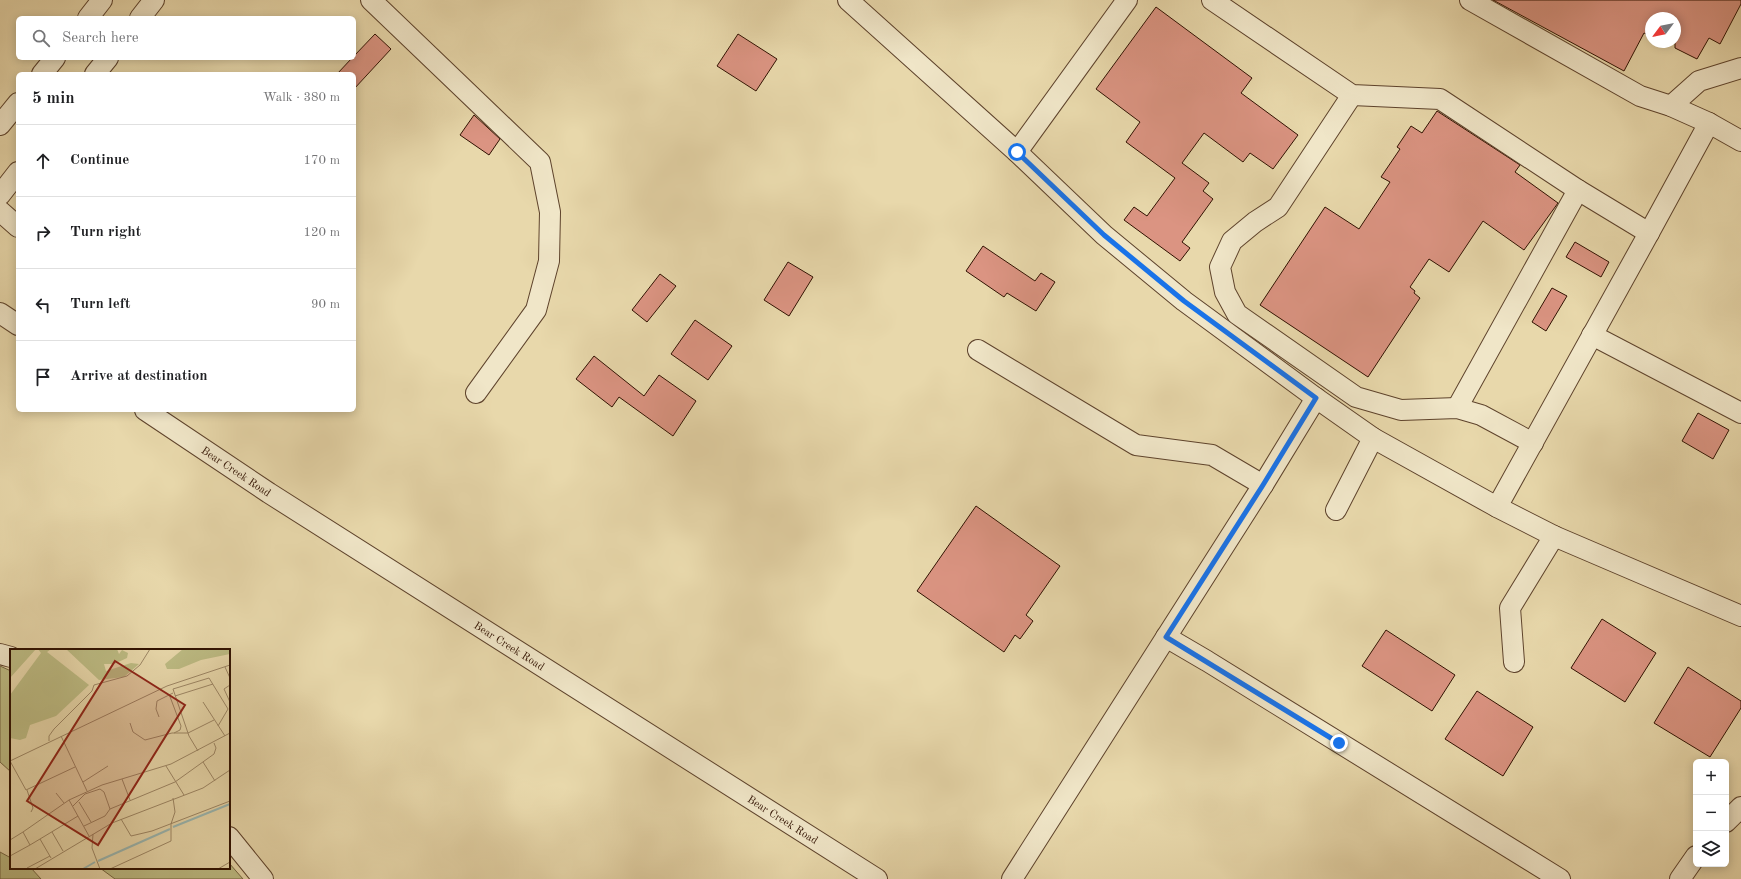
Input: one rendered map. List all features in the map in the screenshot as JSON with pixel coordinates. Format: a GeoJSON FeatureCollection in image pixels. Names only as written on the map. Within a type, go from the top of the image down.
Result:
{"type":"FeatureCollection","features":[{"type":"Feature","properties":{"kind":"street"},"geometry":{"type":"LineString","coordinates":[[90,16],[102,0]]}},
{"type":"Feature","properties":{"kind":"street"},"geometry":{"type":"LineString","coordinates":[[142,16],[154,0]]}},
{"type":"Feature","properties":{"kind":"street"},"geometry":{"type":"LineString","coordinates":[[371,0],[540,162],[550,212],[549,261],[536,310],[476,393]]}},
{"type":"Feature","properties":{"kind":"street"},"geometry":{"type":"LineString","coordinates":[[848,0],[1017,152],[1104,235],[1184,301],[1373,438],[1496,507],[1554,536],[1741,616]]}},
{"type":"Feature","properties":{"kind":"street"},"geometry":{"type":"LineString","coordinates":[[1017,152],[1127,0]]}},
{"type":"Feature","properties":{"kind":"street"},"geometry":{"type":"LineString","coordinates":[[1212,0],[1352,95],[1440,99],[1578,190],[1650,233]]}},
{"type":"Feature","properties":{"kind":"street"},"geometry":{"type":"LineString","coordinates":[[1470,0],[1640,96],[1671,106],[1709,123],[1741,141]]}},
{"type":"Feature","properties":{"kind":"street"},"geometry":{"type":"LineString","coordinates":[[44,72],[53,60]]}},
{"type":"Feature","properties":{"kind":"street"},"geometry":{"type":"LineString","coordinates":[[97,72],[106,60]]}},
{"type":"Feature","properties":{"kind":"street"},"geometry":{"type":"LineString","coordinates":[[1671,106],[1699,81],[1741,68]]}},
{"type":"Feature","properties":{"kind":"street"},"geometry":{"type":"LineString","coordinates":[[1352,95],[1278,207],[1254,222],[1232,241],[1220,267],[1226,292],[1237,314],[1356,397],[1401,410],[1457,408],[1481,415],[1533,443]]}},
{"type":"Feature","properties":{"kind":"street"},"geometry":{"type":"LineString","coordinates":[[0,125],[16,105]]}},
{"type":"Feature","properties":{"kind":"street"},"geometry":{"type":"LineString","coordinates":[[1496,507],[1650,233],[1709,123]]}},
{"type":"Feature","properties":{"kind":"street"},"geometry":{"type":"LineString","coordinates":[[0,195],[16,175]]}},
{"type":"Feature","properties":{"kind":"street"},"geometry":{"type":"LineString","coordinates":[[1457,408],[1578,190]]}},
{"type":"Feature","properties":{"kind":"street"},"geometry":{"type":"LineString","coordinates":[[0,211],[16,224]]}},
{"type":"Feature","properties":{"kind":"street"},"geometry":{"type":"LineString","coordinates":[[0,313],[16,324]]}},
{"type":"Feature","properties":{"kind":"street"},"geometry":{"type":"LineString","coordinates":[[1592,335],[1741,413]]}},
{"type":"Feature","properties":{"kind":"street"},"geometry":{"type":"LineString","coordinates":[[978,350],[1136,445],[1212,455],[1263,485]]}},
{"type":"Feature","properties":{"kind":"street"},"geometry":{"type":"LineString","coordinates":[[1012,879],[1263,485],[1316,398]]}},
{"type":"Feature","properties":{"kind":"street","name":"Bear Creek Road"},"geometry":{"type":"LineString","coordinates":[[148,412],[269,493],[877,879]]}},
{"type":"Feature","properties":{"kind":"street"},"geometry":{"type":"LineString","coordinates":[[1336,510],[1373,438]]}},
{"type":"Feature","properties":{"kind":"street"},"geometry":{"type":"LineString","coordinates":[[1514,662],[1510,608],[1554,536]]}},
{"type":"Feature","properties":{"kind":"street"},"geometry":{"type":"LineString","coordinates":[[1166,637],[1560,879]]}},
{"type":"Feature","properties":{"kind":"street"},"geometry":{"type":"LineString","coordinates":[[0,654],[10,657]]}},
{"type":"Feature","properties":{"kind":"street"},"geometry":{"type":"LineString","coordinates":[[1729,819],[1741,807]]}},
{"type":"Feature","properties":{"kind":"street"},"geometry":{"type":"LineString","coordinates":[[230,838],[263,879]]}},
{"type":"Feature","properties":{"kind":"street"},"geometry":{"type":"LineString","coordinates":[[1680,879],[1693,860]]}},
{"type":"Feature","properties":{"kind":"shaded area"},"geometry":{"type":"Polygon","coordinates":[[[0,666],[10,671],[10,771],[0,762],[0,666]]]}},
{"type":"Feature","properties":{"kind":"shaded area"},"geometry":{"type":"Polygon","coordinates":[[[0,852],[10,857],[10,869],[32,869],[41,879],[0,879],[0,852]]]}},
{"type":"Feature","properties":{"kind":"shaded area"},"geometry":{"type":"Polygon","coordinates":[[[230,864],[243,879],[115,879],[101,869],[230,869],[230,864]]]}},
{"type":"Feature","properties":{"kind":"building"},"geometry":{"type":"Polygon","coordinates":[[[1493,0],[1741,0],[1741,4],[1720,44],[1709,38],[1697,59],[1675,48],[1681,48],[1681,12],[1645,12],[1645,33],[1624,71],[1493,0]]]}},
{"type":"Feature","properties":{"kind":"building"},"geometry":{"type":"Polygon","coordinates":[[[1156,7],[1252,78],[1241,93],[1298,135],[1273,169],[1250,153],[1243,162],[1204,133],[1182,163],[1209,183],[1203,191],[1213,199],[1182,242],[1190,248],[1180,261],[1124,220],[1134,207],[1147,216],[1175,178],[1126,142],[1140,122],[1096,89],[1156,7]]]}},
{"type":"Feature","properties":{"kind":"building"},"geometry":{"type":"Polygon","coordinates":[[[375,34],[391,49],[356,87],[356,72],[339,72],[350,60],[356,60],[356,54],[375,34]]]}},
{"type":"Feature","properties":{"kind":"building"},"geometry":{"type":"Polygon","coordinates":[[[738,34],[777,59],[756,91],[717,66],[738,34]]]}},
{"type":"Feature","properties":{"kind":"building"},"geometry":{"type":"Polygon","coordinates":[[[1437,111],[1520,165],[1515,172],[1558,203],[1524,250],[1483,221],[1449,272],[1429,259],[1410,287],[1420,298],[1368,377],[1260,305],[1325,207],[1359,229],[1390,182],[1381,177],[1400,149],[1397,147],[1411,126],[1422,133],[1437,111]]]}},
{"type":"Feature","properties":{"kind":"building"},"geometry":{"type":"Polygon","coordinates":[[[474,115],[500,139],[489,155],[460,135],[474,115]]]}},
{"type":"Feature","properties":{"kind":"building"},"geometry":{"type":"Polygon","coordinates":[[[1575,242],[1609,262],[1601,277],[1566,257],[1575,242]]]}},
{"type":"Feature","properties":{"kind":"building"},"geometry":{"type":"Polygon","coordinates":[[[983,246],[1035,281],[1041,273],[1055,282],[1036,311],[1007,293],[1004,297],[966,271],[983,246]]]}},
{"type":"Feature","properties":{"kind":"building"},"geometry":{"type":"Polygon","coordinates":[[[788,262],[813,277],[789,316],[764,300],[788,262]]]}},
{"type":"Feature","properties":{"kind":"building"},"geometry":{"type":"Polygon","coordinates":[[[660,274],[676,286],[647,322],[632,310],[660,274]]]}},
{"type":"Feature","properties":{"kind":"building"},"geometry":{"type":"Polygon","coordinates":[[[1552,288],[1567,296],[1546,331],[1532,322],[1552,288]]]}},
{"type":"Feature","properties":{"kind":"building"},"geometry":{"type":"Polygon","coordinates":[[[695,320],[732,346],[708,380],[671,354],[695,320]]]}},
{"type":"Feature","properties":{"kind":"building"},"geometry":{"type":"Polygon","coordinates":[[[594,356],[644,396],[659,375],[696,401],[673,436],[619,397],[612,407],[576,379],[594,356]]]}},
{"type":"Feature","properties":{"kind":"building"},"geometry":{"type":"Polygon","coordinates":[[[1698,413],[1729,430],[1713,459],[1682,441],[1698,413]]]}},
{"type":"Feature","properties":{"kind":"building"},"geometry":{"type":"Polygon","coordinates":[[[976,506],[1060,566],[1026,615],[1033,621],[1020,639],[1015,635],[1004,652],[917,591],[976,506]]]}},
{"type":"Feature","properties":{"kind":"building"},"geometry":{"type":"Polygon","coordinates":[[[1602,619],[1656,653],[1625,702],[1571,668],[1602,619]]]}},
{"type":"Feature","properties":{"kind":"building"},"geometry":{"type":"Polygon","coordinates":[[[1386,630],[1455,675],[1432,711],[1362,666],[1386,630]]]}},
{"type":"Feature","properties":{"kind":"building"},"geometry":{"type":"Polygon","coordinates":[[[1688,667],[1741,701],[1741,708],[1710,757],[1654,723],[1688,667]]]}},
{"type":"Feature","properties":{"kind":"building"},"geometry":{"type":"Polygon","coordinates":[[[1477,691],[1533,727],[1503,776],[1445,739],[1477,691]]]}},
{"type":"Feature","properties":{"kind":"route"},"geometry":{"type":"LineString","coordinates":[[1017,152],[1104,235],[1184,301],[1316,398],[1263,485],[1166,637],[1339,743]]}}]}
